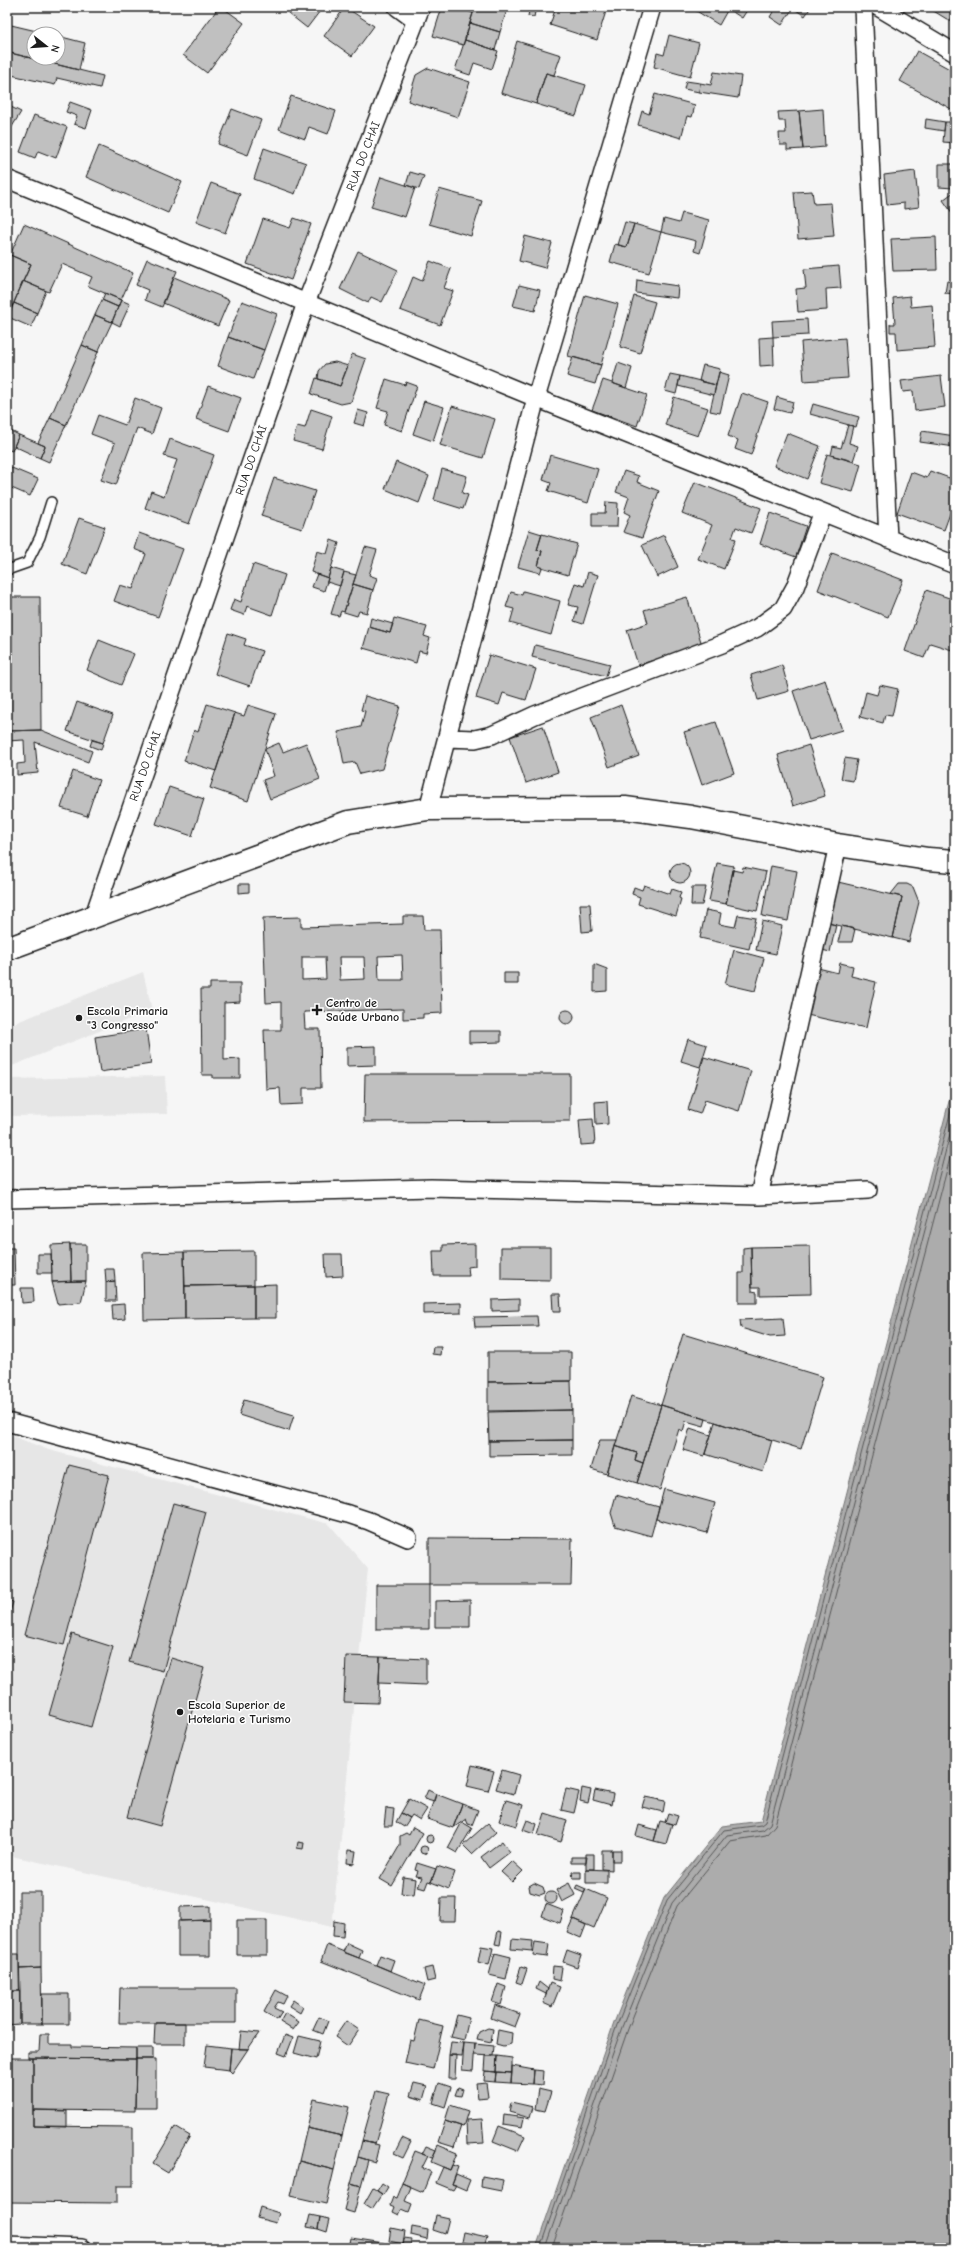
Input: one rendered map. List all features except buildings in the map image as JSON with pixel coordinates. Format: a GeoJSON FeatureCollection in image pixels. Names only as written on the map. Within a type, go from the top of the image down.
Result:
{"type":"FeatureCollection","features":[{"type":"Feature","properties":{"kind":"street"},"geometry":{"type":"LineString","coordinates":[[397,7],[419,14]]}},
{"type":"Feature","properties":{"kind":"street"},"geometry":{"type":"LineString","coordinates":[[428,809],[536,398],[652,7]]}},
{"type":"Feature","properties":{"kind":"street"},"geometry":{"type":"LineString","coordinates":[[863,7],[888,539]]}},
{"type":"Feature","properties":{"kind":"street"},"geometry":{"type":"LineString","coordinates":[[878,7],[955,53]]}},
{"type":"Feature","properties":{"kind":"street","name":"RUA DO CHAI"},"geometry":{"type":"LineString","coordinates":[[93,918],[306,303],[419,14]]}},
{"type":"Feature","properties":{"kind":"street"},"geometry":{"type":"LineString","coordinates":[[7,180],[536,398],[822,514],[955,566]]}},
{"type":"Feature","properties":{"kind":"street"},"geometry":{"type":"LineString","coordinates":[[447,738],[475,739],[492,736],[535,715],[722,644],[756,628],[783,609],[795,587],[822,514]]}},
{"type":"Feature","properties":{"kind":"street"},"geometry":{"type":"LineString","coordinates":[[7,949],[348,822],[428,809],[625,808],[691,817],[838,845],[928,859],[955,861]]}},
{"type":"Feature","properties":{"kind":"street"},"geometry":{"type":"LineString","coordinates":[[759,1196],[838,845]]}},
{"type":"Feature","properties":{"kind":"street"},"geometry":{"type":"LineString","coordinates":[[7,1199],[431,1188],[759,1196],[868,1190]]}},
{"type":"Feature","properties":{"kind":"street"},"geometry":{"type":"LineString","coordinates":[[7,1422],[370,1520],[408,1538]]}},
{"type":"Feature","properties":{"kind":"street"},"geometry":{"type":"LineString","coordinates":[[7,2245],[82,2248]]}},
{"type":"Feature","properties":{"kind":"lane"},"geometry":{"type":"LineString","coordinates":[[7,570],[27,563],[40,537],[51,502]]}},
{"type":"Feature","properties":{"kind":"shaded area","name":"Escola Primaria \"3 Congresso\""},"geometry":{"type":"Polygon","coordinates":[[[143,972],[152,1010],[7,1068],[7,1026],[143,972]]]}},
{"type":"Feature","properties":{"kind":"shaded area"},"geometry":{"type":"Polygon","coordinates":[[[165,1076],[167,1114],[7,1116],[7,1079],[165,1076]]]}},
{"type":"Feature","properties":{"kind":"shaded area","name":"Escola Superior de Hotelaria e Turismo"},"geometry":{"type":"Polygon","coordinates":[[[7,1434],[49,1450],[329,1524],[368,1569],[332,1927],[7,1855],[7,1434]]]}},
{"type":"Feature","properties":{"kind":"water"},"geometry":{"type":"Polygon","coordinates":[[[952,1090],[955,1090],[955,2248],[536,2248],[614,2023],[664,1898],[722,1826],[761,1821],[952,1090]]]}},
{"type":"Feature","properties":{"kind":"place","name":"Centro de Saúde Urbano"},"geometry":{"type":"Point","coordinates":[317,1010]}},
{"type":"Feature","properties":{"kind":"place","name":"Escola Primaria \"3 Congresso\""},"geometry":{"type":"Point","coordinates":[79,1018]}},
{"type":"Feature","properties":{"kind":"place","name":"Escola Superior de Hotelaria e Turismo"},"geometry":{"type":"Point","coordinates":[180,1712]}}]}
